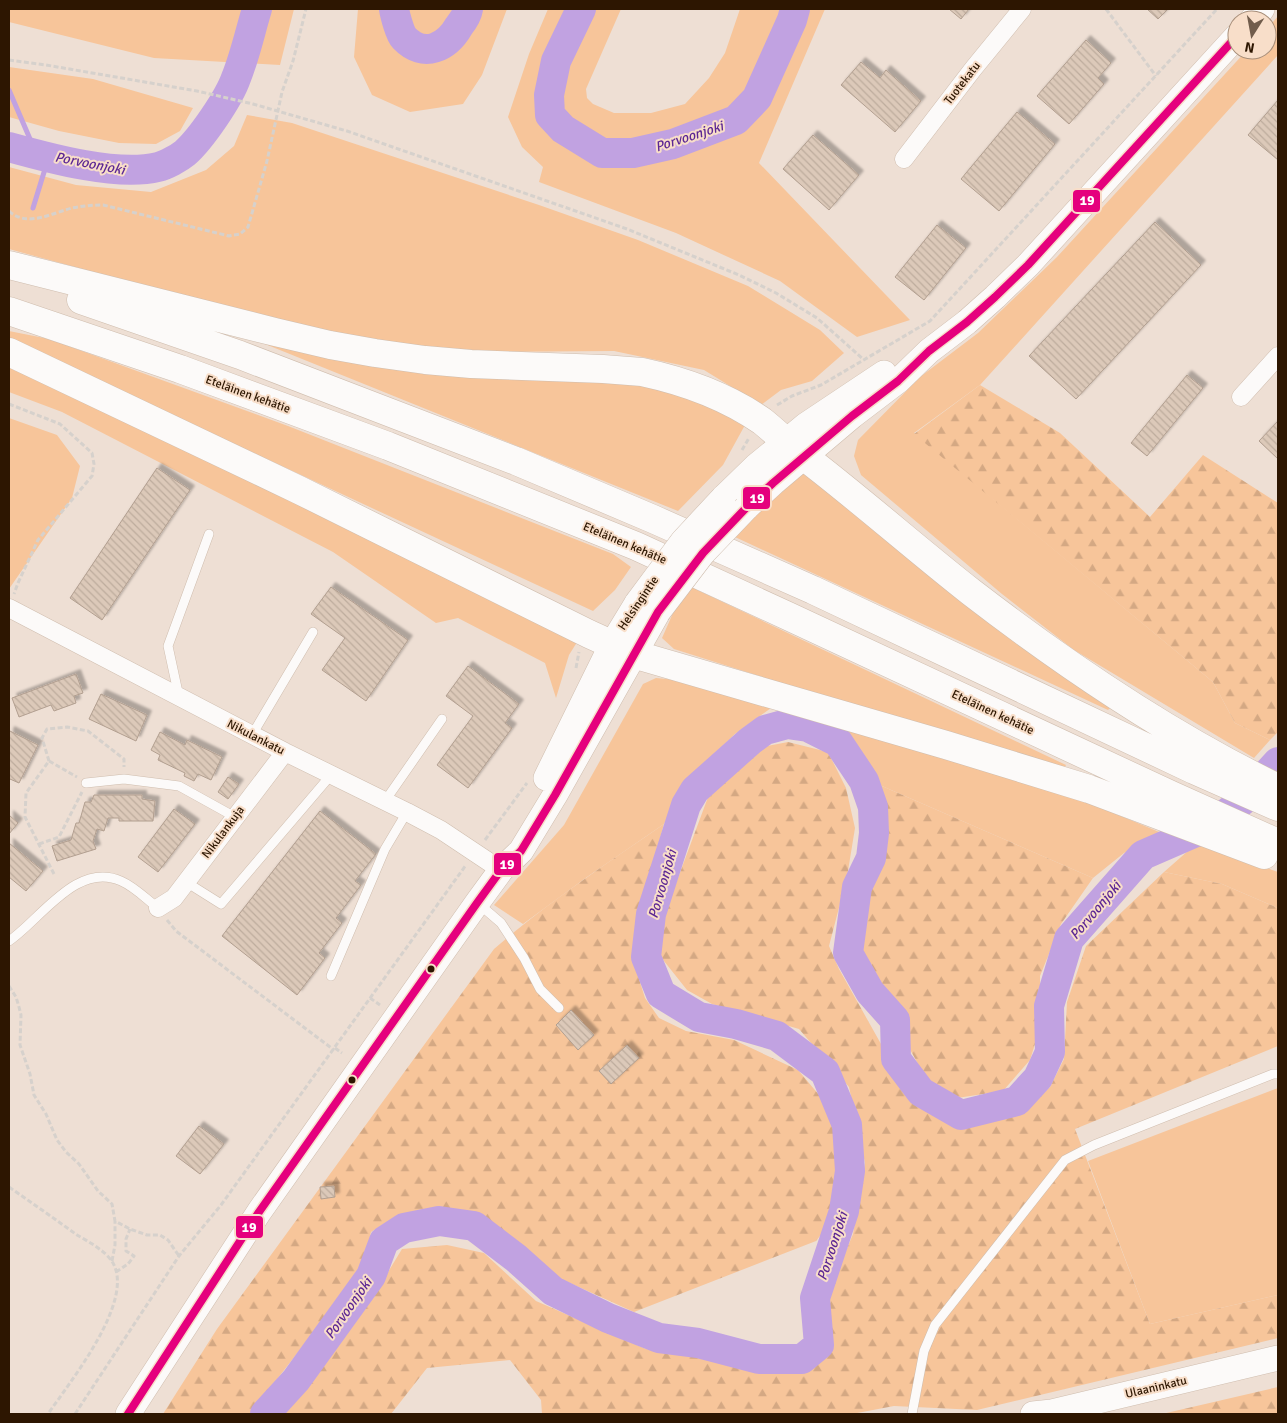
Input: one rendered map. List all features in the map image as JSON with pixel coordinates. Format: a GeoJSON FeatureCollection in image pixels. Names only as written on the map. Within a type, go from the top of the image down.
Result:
{"type":"FeatureCollection","features":[{"type":"Feature","properties":{"kind":"highway"},"geometry":{"type":"LineString","coordinates":[[9,266],[275,332],[375,353],[471,364],[642,372],[702,389],[762,422],[969,590],[1023,631],[1202,761],[1278,806]]}},
{"type":"Feature","properties":{"kind":"highway"},"geometry":{"type":"LineString","coordinates":[[9,278],[115,311],[240,355],[516,461],[653,519],[1202,761],[1278,788]]}},
{"type":"Feature","properties":{"kind":"highway","name":"Eteläinen kehätie"},"geometry":{"type":"LineString","coordinates":[[9,311],[180,369],[378,442],[636,546],[799,621],[1162,805],[1274,850]]}},
{"type":"Feature","properties":{"kind":"highway"},"geometry":{"type":"LineString","coordinates":[[9,352],[299,490],[611,644],[746,687],[1089,789],[1162,805]]}},
{"type":"Feature","properties":{"kind":"main road","name":"Helsingintie"},"geometry":{"type":"LineString","coordinates":[[647,607],[683,541],[756,466],[795,449],[898,381],[929,351],[996,297],[1028,265],[1227,47]]}},
{"type":"Feature","properties":{"kind":"main road","name":"Helsingintie"},"geometry":{"type":"LineString","coordinates":[[128,1414],[265,1203],[501,870],[511,844],[543,785],[611,644],[703,554],[746,508],[795,449]]}},
{"type":"Feature","properties":{"kind":"main road","name":"Ulaaninkatu"},"geometry":{"type":"LineString","coordinates":[[1033,1414],[1052,1412],[1278,1358]]}},
{"type":"Feature","properties":{"kind":"street","name":"Tuotekatu"},"geometry":{"type":"LineString","coordinates":[[904,159],[973,68],[1022,9]]}},
{"type":"Feature","properties":{"kind":"street"},"geometry":{"type":"LineString","coordinates":[[1241,396],[1278,356]]}},
{"type":"Feature","properties":{"kind":"street","name":"Nikulankatu"},"geometry":{"type":"LineString","coordinates":[[9,608],[179,698],[441,830],[474,854],[501,870]]}},
{"type":"Feature","properties":{"kind":"street","name":"Nikulankuja"},"geometry":{"type":"LineString","coordinates":[[158,908],[174,898],[285,752]]}},
{"type":"Feature","properties":{"kind":"lane"},"geometry":{"type":"LineString","coordinates":[[179,698],[168,646],[208,534]]}},
{"type":"Feature","properties":{"kind":"lane"},"geometry":{"type":"LineString","coordinates":[[252,735],[313,632]]}},
{"type":"Feature","properties":{"kind":"lane"},"geometry":{"type":"LineString","coordinates":[[385,801],[442,719]]}},
{"type":"Feature","properties":{"kind":"lane"},"geometry":{"type":"LineString","coordinates":[[186,882],[222,904],[331,775]]}},
{"type":"Feature","properties":{"kind":"lane"},"geometry":{"type":"LineString","coordinates":[[86,782],[124,779],[179,786],[235,817]]}},
{"type":"Feature","properties":{"kind":"lane"},"geometry":{"type":"LineString","coordinates":[[331,976],[385,849],[407,812]]}},
{"type":"Feature","properties":{"kind":"lane"},"geometry":{"type":"LineString","coordinates":[[9,941],[72,886],[85,879],[104,877],[119,880],[134,888],[158,908]]}},
{"type":"Feature","properties":{"kind":"lane"},"geometry":{"type":"LineString","coordinates":[[477,903],[501,923],[524,958],[540,989],[559,1008]]}},
{"type":"Feature","properties":{"kind":"lane"},"geometry":{"type":"LineString","coordinates":[[912,1414],[924,1351],[934,1325],[1065,1160],[1094,1145],[1272,1074],[1278,1074]]}},
{"type":"Feature","properties":{"kind":"path"},"geometry":{"type":"LineString","coordinates":[[9,211],[25,219],[42,218],[70,208],[86,205],[103,206],[229,236],[240,234],[248,227],[267,161],[286,79],[294,61],[306,9]]}},
{"type":"Feature","properties":{"kind":"path"},"geometry":{"type":"LineString","coordinates":[[1106,9],[1156,76]]}},
{"type":"Feature","properties":{"kind":"path"},"geometry":{"type":"LineString","coordinates":[[741,452],[750,436],[773,407],[792,396],[821,385],[930,321],[1217,9]]}},
{"type":"Feature","properties":{"kind":"path"},"geometry":{"type":"LineString","coordinates":[[9,60],[197,91],[253,104],[347,131],[627,229],[739,275],[776,293],[817,318],[863,360]]}},
{"type":"Feature","properties":{"kind":"path"},"geometry":{"type":"LineString","coordinates":[[9,404],[60,424],[92,453],[94,464],[92,476],[38,540],[18,583],[9,608]]}},
{"type":"Feature","properties":{"kind":"path"},"geometry":{"type":"LineString","coordinates":[[576,669],[580,651],[611,644]]}},
{"type":"Feature","properties":{"kind":"path"},"geometry":{"type":"LineString","coordinates":[[39,844],[59,837],[86,782],[50,761],[42,738],[47,729],[67,728],[88,731],[124,759],[124,779]]}},
{"type":"Feature","properties":{"kind":"path"},"geometry":{"type":"LineString","coordinates":[[50,761],[26,793],[25,817],[54,874]]}},
{"type":"Feature","properties":{"kind":"path"},"geometry":{"type":"LineString","coordinates":[[75,1414],[179,1256],[221,1205],[529,780]]}},
{"type":"Feature","properties":{"kind":"path"},"geometry":{"type":"LineString","coordinates":[[158,908],[176,932],[342,1053]]}},
{"type":"Feature","properties":{"kind":"path"},"geometry":{"type":"LineString","coordinates":[[9,986],[16,997],[19,1007],[21,1023],[20,1045],[30,1074],[34,1095],[46,1114],[57,1140],[79,1164],[98,1191],[112,1204],[115,1221],[115,1245],[112,1262]]}},
{"type":"Feature","properties":{"kind":"path"},"geometry":{"type":"LineString","coordinates":[[9,1187],[96,1248],[112,1262],[118,1282],[116,1299],[107,1322],[92,1350],[48,1414]]}},
{"type":"Feature","properties":{"kind":"path"},"geometry":{"type":"LineString","coordinates":[[115,1221],[130,1229],[147,1235],[160,1236],[168,1240],[179,1256]]}},
{"type":"Feature","properties":{"kind":"path"},"geometry":{"type":"LineString","coordinates":[[116,1272],[128,1264],[134,1256],[126,1251],[126,1239],[130,1229]]}},
{"type":"Feature","properties":{"kind":"green space"},"geometry":{"type":"Polygon","coordinates":[[[9,9],[294,9],[280,65],[154,58],[9,22],[9,9]]]}},
{"type":"Feature","properties":{"kind":"green space"},"geometry":{"type":"Polygon","coordinates":[[[358,9],[507,9],[482,75],[463,104],[410,112],[372,95],[354,57],[358,9]]]}},
{"type":"Feature","properties":{"kind":"green space"},"geometry":{"type":"Polygon","coordinates":[[[548,9],[621,9],[586,89],[587,98],[593,104],[614,113],[651,113],[685,104],[709,78],[725,53],[740,9],[825,9],[759,163],[910,320],[857,337],[780,281],[676,233],[539,182],[543,167],[522,147],[508,117],[529,54],[548,9]]]}},
{"type":"Feature","properties":{"kind":"green space"},"geometry":{"type":"Polygon","coordinates":[[[1278,16],[1277,56],[1277,17],[1278,16]]]}},
{"type":"Feature","properties":{"kind":"green space"},"geometry":{"type":"Polygon","coordinates":[[[1238,60],[1273,60],[980,385],[914,433],[1213,682],[1235,723],[1270,740],[1254,758],[1074,650],[1002,594],[861,475],[854,456],[858,440],[920,377],[978,333],[1057,257],[1238,60]]]}},
{"type":"Feature","properties":{"kind":"green space"},"geometry":{"type":"Polygon","coordinates":[[[9,67],[93,79],[193,108],[180,131],[156,144],[119,143],[59,131],[9,117],[9,67]]]}},
{"type":"Feature","properties":{"kind":"green space"},"geometry":{"type":"Polygon","coordinates":[[[247,115],[292,123],[638,240],[748,286],[820,330],[844,353],[812,381],[781,390],[761,405],[704,370],[614,351],[475,352],[356,338],[189,298],[9,249],[9,167],[76,185],[151,192],[206,170],[234,146],[247,115]]]}},
{"type":"Feature","properties":{"kind":"green space"},"geometry":{"type":"Polygon","coordinates":[[[9,331],[49,339],[288,426],[613,554],[631,567],[615,590],[593,611],[9,339],[9,331]]]}},
{"type":"Feature","properties":{"kind":"green space"},"geometry":{"type":"Polygon","coordinates":[[[272,342],[673,387],[745,425],[723,465],[678,511],[265,344],[272,342]]]}},
{"type":"Feature","properties":{"kind":"green space"},"geometry":{"type":"Polygon","coordinates":[[[9,365],[579,639],[569,655],[556,698],[545,663],[458,618],[436,623],[333,552],[62,412],[9,392],[9,365]]]}},
{"type":"Feature","properties":{"kind":"green space"},"geometry":{"type":"Polygon","coordinates":[[[980,385],[1060,433],[1150,517],[1203,455],[1278,503],[1278,732],[1270,740],[1235,723],[1213,682],[914,434],[980,385]]]}},
{"type":"Feature","properties":{"kind":"green space"},"geometry":{"type":"Polygon","coordinates":[[[9,418],[57,435],[80,466],[72,498],[9,589],[9,418]]]}},
{"type":"Feature","properties":{"kind":"green space"},"geometry":{"type":"Polygon","coordinates":[[[806,469],[1112,706],[1108,710],[735,537],[766,502],[806,469]]]}},
{"type":"Feature","properties":{"kind":"green space"},"geometry":{"type":"Polygon","coordinates":[[[689,586],[1066,765],[1062,772],[674,649],[662,638],[677,604],[689,586]]]}},
{"type":"Feature","properties":{"kind":"green space"},"geometry":{"type":"Polygon","coordinates":[[[656,678],[688,681],[771,708],[735,734],[686,781],[664,824],[523,924],[494,905],[564,825],[643,684],[656,678]]]}},
{"type":"Feature","properties":{"kind":"green space"},"geometry":{"type":"Polygon","coordinates":[[[826,723],[977,765],[1092,804],[1164,834],[1124,853],[1093,878],[875,783],[853,740],[826,723]]]}},
{"type":"Feature","properties":{"kind":"green space"},"geometry":{"type":"Polygon","coordinates":[[[788,742],[828,752],[846,788],[855,828],[847,877],[829,946],[839,969],[913,1101],[961,1128],[1024,1111],[1050,1087],[1064,1059],[1067,1002],[1086,946],[1164,872],[1222,884],[1278,908],[1278,1046],[1075,1129],[1150,1324],[1278,1295],[1278,1338],[977,1410],[894,1406],[852,1414],[542,1414],[541,1400],[510,1360],[427,1368],[391,1414],[283,1414],[308,1387],[385,1277],[402,1249],[447,1245],[484,1253],[536,1301],[646,1349],[688,1355],[755,1372],[810,1370],[832,1345],[828,1294],[853,1234],[865,1163],[849,1087],[799,1029],[712,1004],[687,990],[660,956],[662,921],[714,781],[757,748],[788,742]]]}},
{"type":"Feature","properties":{"kind":"green space"},"geometry":{"type":"Polygon","coordinates":[[[875,783],[1093,878],[1061,924],[1040,976],[1040,1028],[1030,1060],[1003,1091],[957,1098],[928,1082],[907,1044],[905,1012],[862,960],[860,938],[884,836],[875,783]]]}},
{"type":"Feature","properties":{"kind":"green space"},"geometry":{"type":"Polygon","coordinates":[[[664,824],[643,899],[633,960],[645,998],[659,1018],[686,1031],[734,1040],[798,1070],[825,1102],[840,1150],[831,1222],[816,1241],[634,1312],[561,1279],[479,1215],[443,1207],[398,1215],[371,1232],[362,1270],[250,1414],[163,1414],[217,1329],[494,949],[556,900],[664,824]]]}},
{"type":"Feature","properties":{"kind":"green space"},"geometry":{"type":"Polygon","coordinates":[[[1197,843],[1278,872],[1278,908],[1222,884],[1164,872],[1197,843]]]}},
{"type":"Feature","properties":{"kind":"green space"},"geometry":{"type":"Polygon","coordinates":[[[1278,1088],[1278,1295],[1150,1324],[1088,1161],[1278,1088]]]}},
{"type":"Feature","properties":{"kind":"green space"},"geometry":{"type":"Polygon","coordinates":[[[1278,1387],[1278,1414],[1162,1414],[1278,1387]]]}},
{"type":"Feature","properties":{"kind":"building"},"geometry":{"type":"Polygon","coordinates":[[[949,9],[969,9],[961,19],[949,9]]]}},
{"type":"Feature","properties":{"kind":"building"},"geometry":{"type":"Polygon","coordinates":[[[1147,9],[1168,9],[1158,19],[1147,9]]]}},
{"type":"Feature","properties":{"kind":"building"},"geometry":{"type":"Polygon","coordinates":[[[1086,40],[1111,63],[1098,78],[1104,84],[1069,124],[1037,96],[1086,40]]]}},
{"type":"Feature","properties":{"kind":"building"},"geometry":{"type":"Polygon","coordinates":[[[861,62],[880,78],[886,70],[921,101],[895,132],[841,85],[861,62]]]}},
{"type":"Feature","properties":{"kind":"building"},"geometry":{"type":"Polygon","coordinates":[[[1278,100],[1278,160],[1248,135],[1278,100]]]}},
{"type":"Feature","properties":{"kind":"building"},"geometry":{"type":"Polygon","coordinates":[[[1017,112],[1055,144],[999,211],[961,179],[1017,112]]]}},
{"type":"Feature","properties":{"kind":"building"},"geometry":{"type":"Polygon","coordinates":[[[813,135],[859,175],[829,210],[783,169],[813,135]]]}},
{"type":"Feature","properties":{"kind":"building"},"geometry":{"type":"Polygon","coordinates":[[[1155,222],[1201,265],[1076,399],[1029,356],[1155,222]]]}},
{"type":"Feature","properties":{"kind":"building"},"geometry":{"type":"Polygon","coordinates":[[[937,225],[966,248],[924,300],[895,277],[937,225]]]}},
{"type":"Feature","properties":{"kind":"building"},"geometry":{"type":"Polygon","coordinates":[[[1187,375],[1203,388],[1147,456],[1131,443],[1187,375]]]}},
{"type":"Feature","properties":{"kind":"building"},"geometry":{"type":"Polygon","coordinates":[[[1278,421],[1278,459],[1259,441],[1278,421]]]}},
{"type":"Feature","properties":{"kind":"building"},"geometry":{"type":"Polygon","coordinates":[[[157,468],[190,490],[102,620],[70,598],[157,468]]]}},
{"type":"Feature","properties":{"kind":"building"},"geometry":{"type":"Polygon","coordinates":[[[331,587],[408,640],[366,701],[322,670],[345,638],[311,614],[331,587]]]}},
{"type":"Feature","properties":{"kind":"building"},"geometry":{"type":"Polygon","coordinates":[[[468,666],[519,704],[505,723],[512,728],[468,788],[437,765],[473,716],[446,696],[468,666]]]}},
{"type":"Feature","properties":{"kind":"building"},"geometry":{"type":"Polygon","coordinates":[[[76,674],[83,693],[74,696],[76,703],[54,711],[51,705],[19,717],[12,698],[76,674]]]}},
{"type":"Feature","properties":{"kind":"building"},"geometry":{"type":"Polygon","coordinates":[[[101,694],[147,715],[136,741],[89,719],[101,694]]]}},
{"type":"Feature","properties":{"kind":"building"},"geometry":{"type":"Polygon","coordinates":[[[10,731],[38,745],[19,783],[10,779],[9,782],[10,731]]]}},
{"type":"Feature","properties":{"kind":"building"},"geometry":{"type":"Polygon","coordinates":[[[160,732],[185,745],[187,740],[222,757],[211,780],[198,774],[194,781],[184,776],[185,773],[158,760],[160,755],[151,750],[160,732]]]}},
{"type":"Feature","properties":{"kind":"building"},"geometry":{"type":"Polygon","coordinates":[[[228,777],[239,784],[228,799],[218,792],[228,777]]]}},
{"type":"Feature","properties":{"kind":"building"},"geometry":{"type":"Polygon","coordinates":[[[94,795],[142,795],[142,799],[155,801],[153,821],[119,821],[119,818],[108,818],[104,831],[97,829],[93,841],[96,849],[57,861],[52,846],[71,840],[76,823],[79,823],[85,802],[91,802],[94,795]]]}},
{"type":"Feature","properties":{"kind":"building"},"geometry":{"type":"Polygon","coordinates":[[[174,809],[195,824],[158,872],[138,857],[174,809]]]}},
{"type":"Feature","properties":{"kind":"building"},"geometry":{"type":"Polygon","coordinates":[[[320,811],[376,854],[355,881],[361,885],[336,918],[342,923],[319,953],[325,958],[297,995],[222,936],[320,811]]]}},
{"type":"Feature","properties":{"kind":"building"},"geometry":{"type":"Polygon","coordinates":[[[9,815],[18,823],[9,834],[9,815]]]}},
{"type":"Feature","properties":{"kind":"building"},"geometry":{"type":"Polygon","coordinates":[[[9,843],[43,871],[26,891],[9,877],[9,843]]]}},
{"type":"Feature","properties":{"kind":"building"},"geometry":{"type":"Polygon","coordinates":[[[571,1010],[594,1035],[578,1050],[556,1025],[571,1010]]]}},
{"type":"Feature","properties":{"kind":"building"},"geometry":{"type":"Polygon","coordinates":[[[627,1045],[639,1058],[611,1084],[599,1071],[627,1045]]]}},
{"type":"Feature","properties":{"kind":"building"},"geometry":{"type":"Polygon","coordinates":[[[199,1126],[224,1144],[200,1174],[176,1156],[199,1126]]]}},
{"type":"Feature","properties":{"kind":"building"},"geometry":{"type":"Polygon","coordinates":[[[334,1186],[335,1197],[321,1199],[320,1187],[334,1186]]]}},
{"type":"Feature","properties":{"kind":"waterway","name":"Porvoonjoki"},"geometry":{"type":"LineString","coordinates":[[9,147],[83,165],[123,170],[158,167],[176,159],[185,153],[199,138],[227,96],[242,61],[257,9]]}},
{"type":"Feature","properties":{"kind":"waterway","name":"Porvoonjoki"},"geometry":{"type":"LineString","coordinates":[[394,9],[402,36],[419,48],[427,49],[442,45],[448,40],[463,20],[468,9]]}},
{"type":"Feature","properties":{"kind":"waterway","name":"Porvoonjoki"},"geometry":{"type":"LineString","coordinates":[[581,9],[556,61],[549,95],[550,115],[563,129],[602,153],[633,153],[673,144],[736,120],[757,98],[792,20],[795,9]]}},
{"type":"Feature","properties":{"kind":"waterway"},"geometry":{"type":"LineString","coordinates":[[9,90],[36,153]]}},
{"type":"Feature","properties":{"kind":"waterway"},"geometry":{"type":"LineString","coordinates":[[33,208],[49,156]]}},
{"type":"Feature","properties":{"kind":"waterway","name":"Porvoonjoki"},"geometry":{"type":"LineString","coordinates":[[265,1414],[296,1380],[371,1276],[384,1241],[404,1228],[439,1221],[474,1226],[516,1258],[553,1291],[608,1318],[659,1338],[698,1343],[759,1359],[802,1359],[819,1345],[815,1298],[844,1211],[850,1171],[847,1125],[825,1072],[777,1036],[736,1024],[699,1017],[661,994],[646,957],[651,914],[686,805],[695,790],[765,730],[787,724],[808,727],[838,742],[864,781],[873,807],[874,833],[871,858],[857,887],[848,953],[870,992],[895,1020],[896,1059],[921,1092],[961,1115],[1017,1101],[1038,1078],[1050,1052],[1049,1006],[1069,939],[1143,855],[1212,825],[1242,801],[1278,762]]}},
{"type":"Feature","properties":{"kind":"transit line","name":"19"},"geometry":{"type":"LineString","coordinates":[[128,1414],[259,1212],[477,903],[501,870],[521,851],[555,795],[658,612],[703,553],[773,483],[852,416],[898,381],[929,351],[967,322],[995,297],[1028,265],[1227,47]]}}]}
